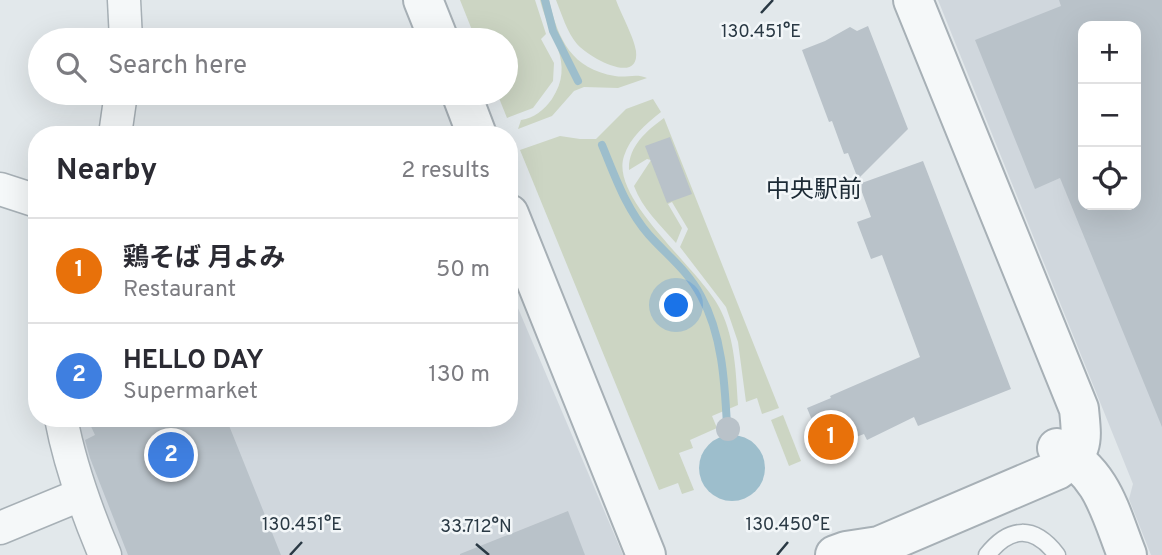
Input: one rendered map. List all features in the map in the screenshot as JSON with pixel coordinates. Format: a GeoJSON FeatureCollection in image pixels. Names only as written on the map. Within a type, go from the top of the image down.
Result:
{"type":"FeatureCollection","features":[{"type":"Feature","properties":{"kind":"street"},"geometry":{"type":"LineString","coordinates":[[124,0],[125,28]]}},
{"type":"Feature","properties":{"kind":"street"},"geometry":{"type":"LineString","coordinates":[[423,0],[434,28]]}},
{"type":"Feature","properties":{"kind":"street"},"geometry":{"type":"LineString","coordinates":[[895,0],[1060,400],[1066,453],[1101,489],[1127,555]]}},
{"type":"Feature","properties":{"kind":"street"},"geometry":{"type":"LineString","coordinates":[[841,553],[879,546],[1045,475],[1082,438],[1079,409],[913,0]]}},
{"type":"Feature","properties":{"kind":"street"},"geometry":{"type":"LineString","coordinates":[[116,126],[119,105]]}},
{"type":"Feature","properties":{"kind":"street"},"geometry":{"type":"LineString","coordinates":[[466,105],[474,126]]}},
{"type":"Feature","properties":{"kind":"street"},"geometry":{"type":"LineString","coordinates":[[0,189],[28,198]]}},
{"type":"Feature","properties":{"kind":"street"},"geometry":{"type":"LineString","coordinates":[[518,236],[646,555]]}},
{"type":"Feature","properties":{"kind":"street"},"geometry":{"type":"LineString","coordinates":[[63,427],[80,495],[105,555]]}},
{"type":"Feature","properties":{"kind":"street"},"geometry":{"type":"LineString","coordinates":[[0,528],[80,495]]}},
{"type":"Feature","properties":{"kind":"lane"},"geometry":{"type":"LineString","coordinates":[[987,555],[999,540],[1019,532],[1045,539],[1058,555]]}},
{"type":"Feature","properties":{"kind":"shaded area"},"geometry":{"type":"Polygon","coordinates":[[[938,0],[1162,0],[1162,555],[1151,555],[1129,499],[1133,484],[938,0]]]}},
{"type":"Feature","properties":{"kind":"shaded area"},"geometry":{"type":"Polygon","coordinates":[[[518,308],[623,555],[122,555],[71,427],[518,427],[518,308]]]}},
{"type":"Feature","properties":{"kind":"green space"},"geometry":{"type":"Polygon","coordinates":[[[460,0],[535,0],[546,34],[541,39],[554,63],[553,81],[533,108],[507,118],[502,105],[518,105],[518,28],[471,28],[460,0]]]}},
{"type":"Feature","properties":{"kind":"green space"},"geometry":{"type":"Polygon","coordinates":[[[540,0],[549,0],[562,40],[588,67],[615,76],[647,78],[618,88],[584,87],[574,91],[552,116],[518,129],[521,120],[534,115],[549,103],[559,86],[562,74],[558,50],[540,0]]]}},
{"type":"Feature","properties":{"kind":"green space"},"geometry":{"type":"Polygon","coordinates":[[[556,0],[616,0],[635,45],[635,62],[630,67],[612,66],[583,49],[570,34],[556,0]]]}},
{"type":"Feature","properties":{"kind":"green space"},"geometry":{"type":"Polygon","coordinates":[[[653,99],[661,112],[644,126],[630,143],[624,156],[623,174],[630,193],[643,214],[696,276],[721,311],[732,345],[738,405],[712,416],[717,428],[690,440],[693,448],[679,453],[694,490],[682,494],[678,483],[659,490],[520,150],[560,136],[596,139],[626,109],[653,99]]]}},
{"type":"Feature","properties":{"kind":"green space"},"geometry":{"type":"Polygon","coordinates":[[[664,118],[779,408],[762,414],[757,398],[746,402],[738,342],[726,307],[680,247],[688,229],[672,202],[668,204],[682,228],[676,243],[637,194],[634,186],[651,160],[647,159],[629,170],[629,162],[635,147],[645,134],[664,118]]]}},
{"type":"Feature","properties":{"kind":"green space"},"geometry":{"type":"Polygon","coordinates":[[[783,415],[801,461],[789,466],[771,420],[783,415]]]}},
{"type":"Feature","properties":{"kind":"water"},"geometry":{"type":"Polygon","coordinates":[[[726,435],[738,435],[750,440],[760,450],[765,468],[763,481],[750,496],[738,501],[726,501],[714,496],[704,486],[699,474],[699,462],[704,450],[714,440],[726,435]]]}},
{"type":"Feature","properties":{"kind":"building"},"geometry":{"type":"Polygon","coordinates":[[[1059,0],[1162,0],[1162,427],[1060,178],[1035,189],[975,40],[1061,6],[1059,0]]]}},
{"type":"Feature","properties":{"kind":"building"},"geometry":{"type":"Polygon","coordinates":[[[868,26],[908,129],[858,179],[848,153],[844,154],[832,121],[829,122],[802,50],[850,27],[857,31],[868,26]]]}},
{"type":"Feature","properties":{"kind":"building"},"geometry":{"type":"Polygon","coordinates":[[[670,137],[692,194],[667,203],[645,146],[670,137]]]}},
{"type":"Feature","properties":{"kind":"building"},"geometry":{"type":"Polygon","coordinates":[[[923,161],[1011,389],[918,426],[914,417],[867,440],[864,434],[824,449],[807,408],[920,357],[882,255],[871,259],[857,222],[871,217],[859,184],[923,161]]]}},
{"type":"Feature","properties":{"kind":"building"},"geometry":{"type":"Polygon","coordinates":[[[728,417],[736,421],[740,429],[736,437],[728,441],[720,437],[716,429],[720,421],[728,417]]]}},
{"type":"Feature","properties":{"kind":"building"},"geometry":{"type":"Polygon","coordinates":[[[91,427],[230,427],[281,555],[128,555],[85,440],[95,435],[91,427]]]}},
{"type":"Feature","properties":{"kind":"building"},"geometry":{"type":"Polygon","coordinates":[[[568,511],[585,555],[460,555],[460,554],[568,511]]]}},
{"type":"Feature","properties":{"kind":"waterway"},"geometry":{"type":"LineString","coordinates":[[545,0],[553,31],[578,81]]}},
{"type":"Feature","properties":{"kind":"waterway"},"geometry":{"type":"LineString","coordinates":[[602,145],[622,192],[641,225],[690,279],[709,313],[722,368],[728,443]]}},
{"type":"Feature","properties":{"kind":"place","name":"鶏そば 月よみ"},"geometry":{"type":"Point","coordinates":[831,437]}},
{"type":"Feature","properties":{"kind":"place","name":"HELLO DAY"},"geometry":{"type":"Point","coordinates":[171,455]}},
{"type":"Feature","properties":{"kind":"district","name":"中央駅前"},"geometry":{"type":"Point","coordinates":[814,191]}}]}
